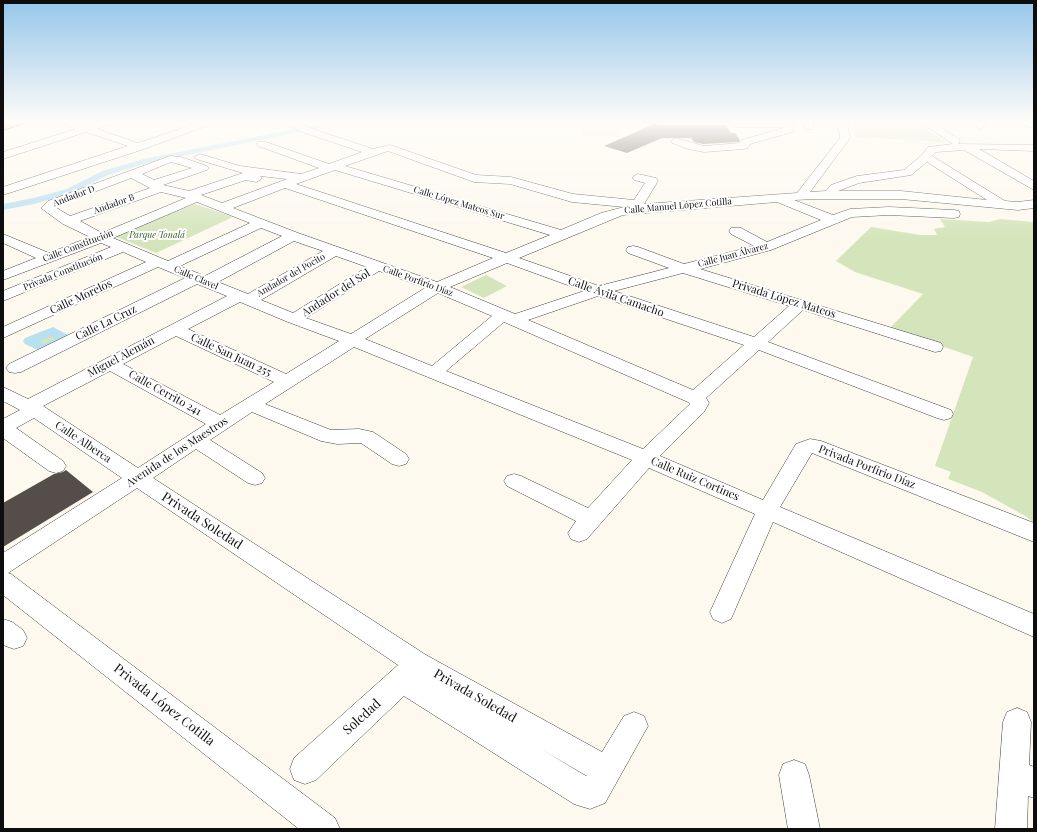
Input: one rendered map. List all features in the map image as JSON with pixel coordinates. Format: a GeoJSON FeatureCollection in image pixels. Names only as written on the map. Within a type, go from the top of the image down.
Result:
{"type":"FeatureCollection","features":[{"type":"Feature","properties":{"kind":"street"},"geometry":{"type":"LineString","coordinates":[[3,191],[98,160]]}},
{"type":"Feature","properties":{"kind":"street","name":"Andador D"},"geometry":{"type":"LineString","coordinates":[[47,206],[171,160]]}},
{"type":"Feature","properties":{"kind":"street","name":"Andador B"},"geometry":{"type":"LineString","coordinates":[[68,221],[203,168],[176,160]]}},
{"type":"Feature","properties":{"kind":"street"},"geometry":{"type":"LineString","coordinates":[[209,160],[239,169],[301,178]]}},
{"type":"Feature","properties":{"kind":"street","name":"Calle López Mateos Sur"},"geometry":{"type":"LineString","coordinates":[[310,160],[561,234]]}},
{"type":"Feature","properties":{"kind":"street"},"geometry":{"type":"LineString","coordinates":[[221,208],[287,185],[301,178],[351,160]]}},
{"type":"Feature","properties":{"kind":"street"},"geometry":{"type":"LineString","coordinates":[[423,160],[474,178],[511,181],[572,198],[640,206],[652,181],[638,178]]}},
{"type":"Feature","properties":{"kind":"street"},"geometry":{"type":"LineString","coordinates":[[800,197],[828,160]]}},
{"type":"Feature","properties":{"kind":"street"},"geometry":{"type":"LineString","coordinates":[[832,195],[832,191],[835,188],[857,180],[907,173],[923,160]]}},
{"type":"Feature","properties":{"kind":"street"},"geometry":{"type":"LineString","coordinates":[[931,160],[1003,205]]}},
{"type":"Feature","properties":{"kind":"street"},"geometry":{"type":"LineString","coordinates":[[988,160],[1034,186]]}},
{"type":"Feature","properties":{"kind":"street","name":"Calle Porfirio Díaz"},"geometry":{"type":"LineString","coordinates":[[127,175],[157,186],[194,196],[293,236],[437,287],[697,400]]}},
{"type":"Feature","properties":{"kind":"street","name":"Calle Constitución"},"geometry":{"type":"LineString","coordinates":[[3,276],[101,238],[194,196],[245,176],[262,179]]}},
{"type":"Feature","properties":{"kind":"street","name":"Calle Ávila Camacho"},"geometry":{"type":"LineString","coordinates":[[287,185],[507,258],[598,292],[756,344],[944,414]]}},
{"type":"Feature","properties":{"kind":"street","name":"Calle Manuel López Cotilla"},"geometry":{"type":"LineString","coordinates":[[352,340],[437,287],[606,216],[640,206],[832,195],[901,195],[1003,205],[1018,206],[1034,204]]}},
{"type":"Feature","properties":{"kind":"street"},"geometry":{"type":"LineString","coordinates":[[778,198],[833,220]]}},
{"type":"Feature","properties":{"kind":"street","name":"Calle Clavel"},"geometry":{"type":"LineString","coordinates":[[47,206],[46,208],[101,238],[294,319],[352,340]]}},
{"type":"Feature","properties":{"kind":"street","name":"Calle Juan Álvarez"},"geometry":{"type":"LineString","coordinates":[[434,373],[509,317],[682,268],[766,247],[850,213],[869,211],[954,214]]}},
{"type":"Feature","properties":{"kind":"street","name":"Calle Morelos"},"geometry":{"type":"LineString","coordinates":[[3,333],[260,223]]}},
{"type":"Feature","properties":{"kind":"street"},"geometry":{"type":"LineString","coordinates":[[736,231],[766,247]]}},
{"type":"Feature","properties":{"kind":"street","name":"Calle La Cruz"},"geometry":{"type":"LineString","coordinates":[[15,368],[293,236]]}},
{"type":"Feature","properties":{"kind":"street"},"geometry":{"type":"LineString","coordinates":[[3,238],[47,258]]}},
{"type":"Feature","properties":{"kind":"street","name":"Privada Constitución"},"geometry":{"type":"LineString","coordinates":[[3,296],[124,247]]}},
{"type":"Feature","properties":{"kind":"street","name":"Privada López Mateos"},"geometry":{"type":"LineString","coordinates":[[633,250],[682,268],[935,347]]}},
{"type":"Feature","properties":{"kind":"street","name":"Andador del Pocito"},"geometry":{"type":"LineString","coordinates":[[244,298],[334,251]]}},
{"type":"Feature","properties":{"kind":"street","name":"Andador del Sol"},"geometry":{"type":"LineString","coordinates":[[294,319],[378,266]]}},
{"type":"Feature","properties":{"kind":"street","name":"Miguel Alemán"},"geometry":{"type":"LineString","coordinates":[[3,428],[32,408],[110,363],[174,329],[244,298]]}},
{"type":"Feature","properties":{"kind":"street"},"geometry":{"type":"LineString","coordinates":[[514,481],[585,526],[646,458],[696,408],[697,400],[800,304]]}},
{"type":"Feature","properties":{"kind":"street","name":"Calle San Juan 255"},"geometry":{"type":"LineString","coordinates":[[174,329],[287,381]]}},
{"type":"Feature","properties":{"kind":"street","name":"Calle Ruiz Cortines"},"geometry":{"type":"LineString","coordinates":[[352,340],[646,458],[1034,626]]}},
{"type":"Feature","properties":{"kind":"street","name":"Avenida de los Maestros"},"geometry":{"type":"LineString","coordinates":[[3,565],[352,340]]}},
{"type":"Feature","properties":{"kind":"street","name":"Calle Cerrito 241"},"geometry":{"type":"LineString","coordinates":[[110,363],[221,424]]}},
{"type":"Feature","properties":{"kind":"street"},"geometry":{"type":"LineString","coordinates":[[3,393],[32,408]]}},
{"type":"Feature","properties":{"kind":"street"},"geometry":{"type":"LineString","coordinates":[[250,405],[328,436],[366,437],[399,459]]}},
{"type":"Feature","properties":{"kind":"street","name":"Calle Alberca"},"geometry":{"type":"LineString","coordinates":[[32,408],[138,478]]}},
{"type":"Feature","properties":{"kind":"street"},"geometry":{"type":"LineString","coordinates":[[3,428],[56,466]]}},
{"type":"Feature","properties":{"kind":"street"},"geometry":{"type":"LineString","coordinates":[[196,440],[255,478]]}},
{"type":"Feature","properties":{"kind":"street","name":"Privada Porfirio Díaz"},"geometry":{"type":"LineString","coordinates":[[722,612],[767,511],[803,449],[810,446],[822,448],[1034,533]]}},
{"type":"Feature","properties":{"kind":"street","name":"Privada Soledad"},"geometry":{"type":"LineString","coordinates":[[138,478],[409,671],[585,793],[590,794],[594,792],[634,726]]}},
{"type":"Feature","properties":{"kind":"street","name":"Privada López Cotilla"},"geometry":{"type":"LineString","coordinates":[[3,581],[324,829]]}},
{"type":"Feature","properties":{"kind":"street","name":"Soledad"},"geometry":{"type":"LineString","coordinates":[[305,769],[409,671]]}},
{"type":"Feature","properties":{"kind":"street"},"geometry":{"type":"LineString","coordinates":[[1011,829],[1024,778],[1017,722]]}},
{"type":"Feature","properties":{"kind":"street"},"geometry":{"type":"LineString","coordinates":[[794,775],[804,829]]}},
{"type":"Feature","properties":{"kind":"green space","name":"Parque Tonalá"},"geometry":{"type":"Polygon","coordinates":[[[195,204],[233,217],[156,253],[114,236],[195,204]]]}},
{"type":"Feature","properties":{"kind":"green space"},"geometry":{"type":"Polygon","coordinates":[[[940,219],[989,222],[1000,219],[1034,222],[1034,523],[1027,517],[982,492],[948,479],[951,472],[935,466],[973,357],[890,328],[923,294],[855,272],[836,261],[871,227],[920,235],[937,235],[934,229],[945,227],[940,219]]]}},
{"type":"Feature","properties":{"kind":"green space"},"geometry":{"type":"Polygon","coordinates":[[[486,275],[507,286],[484,298],[461,287],[486,275]]]}},
{"type":"Feature","properties":{"kind":"green space"},"geometry":{"type":"Polygon","coordinates":[[[53,331],[65,339],[44,349],[30,341],[53,331]]]}},
{"type":"Feature","properties":{"kind":"building"},"geometry":{"type":"Polygon","coordinates":[[[66,470],[93,492],[3,547],[3,503],[54,474],[66,470]]]}},
{"type":"Feature","properties":{"kind":"waterway"},"geometry":{"type":"LineString","coordinates":[[3,207],[34,201],[70,191],[105,173],[153,160]]}},
{"type":"Feature","properties":{"kind":"waterway"},"geometry":{"type":"LineString","coordinates":[[53,331],[65,339],[44,349],[30,341],[53,331]]}}]}
